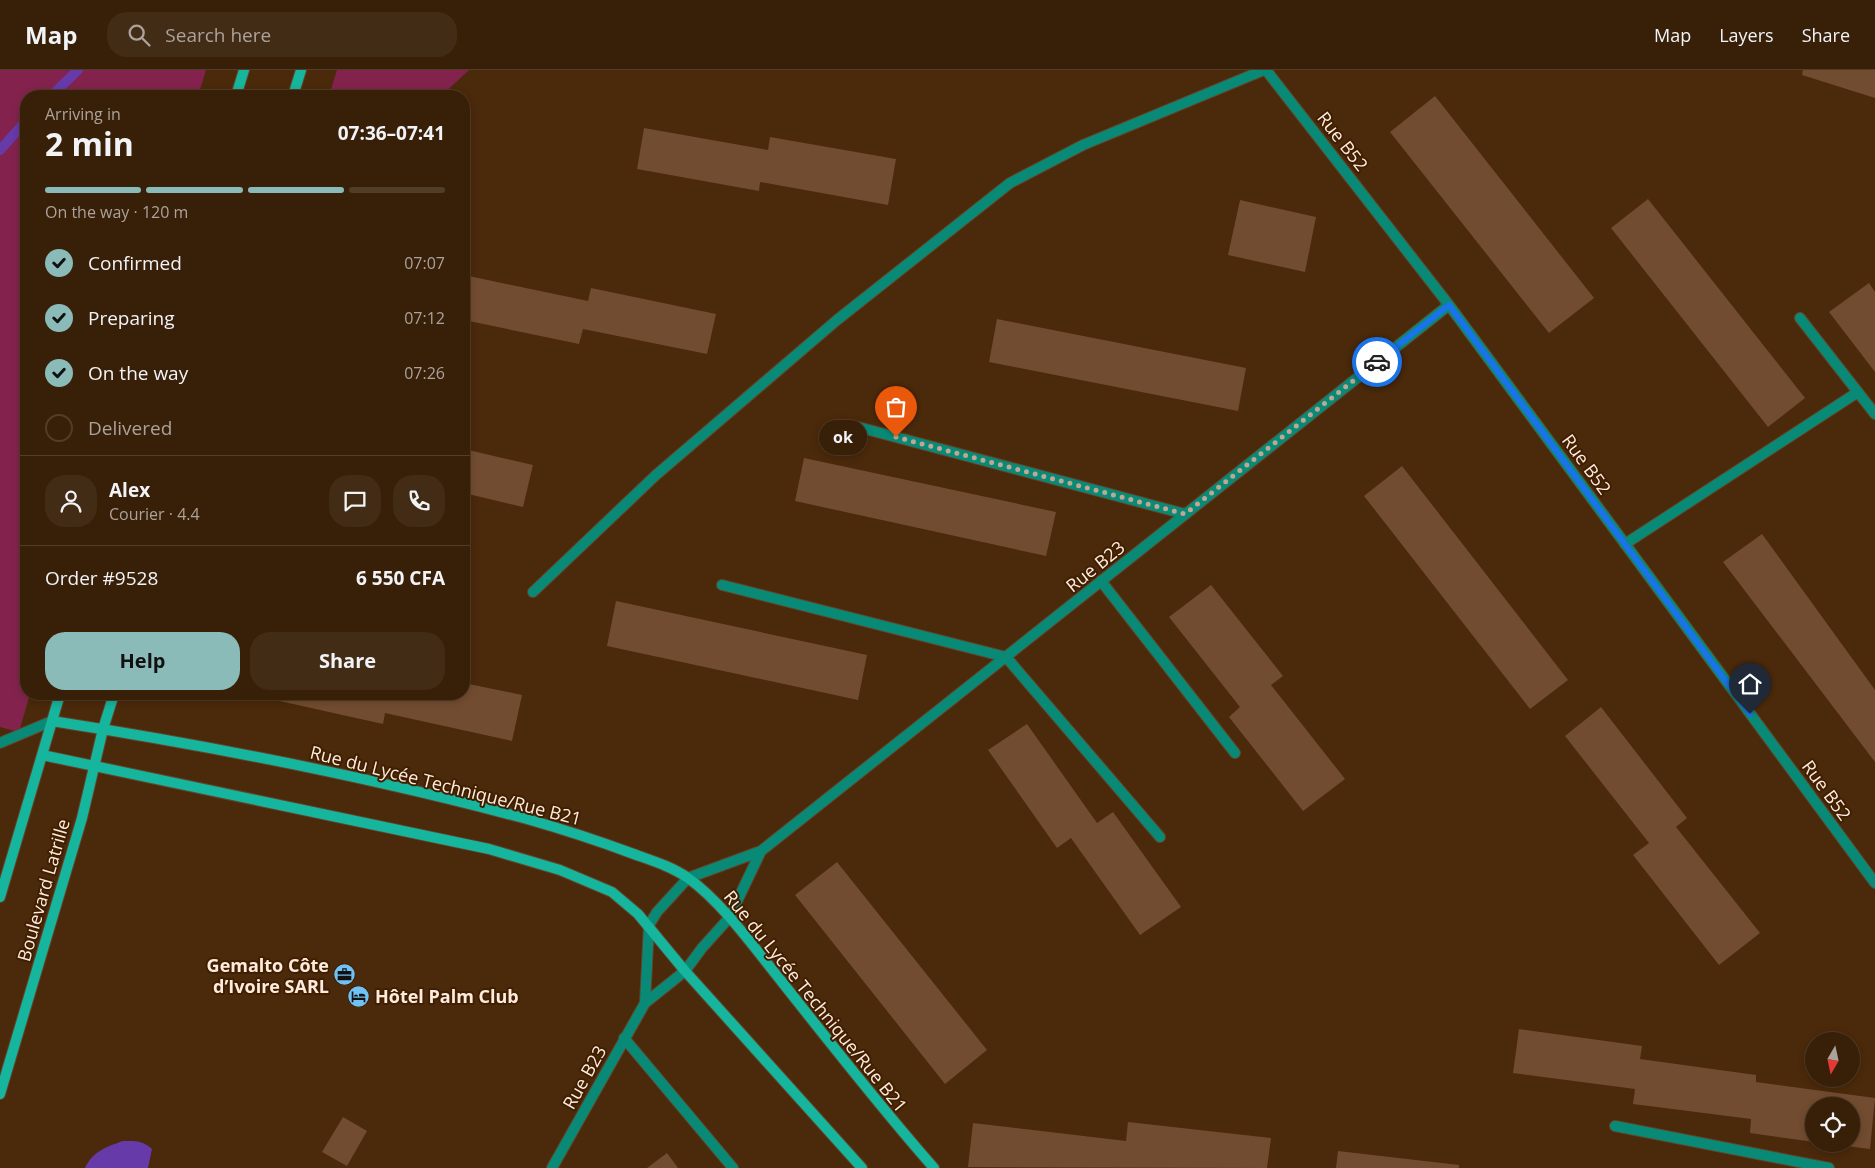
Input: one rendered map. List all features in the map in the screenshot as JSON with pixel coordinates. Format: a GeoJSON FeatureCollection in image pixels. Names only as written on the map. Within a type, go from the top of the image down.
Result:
{"type":"FeatureCollection","features":[{"type":"Feature","properties":{"kind":"street"},"geometry":{"type":"LineString","coordinates":[[238,90],[244,70]]}},
{"type":"Feature","properties":{"kind":"street"},"geometry":{"type":"LineString","coordinates":[[295,90],[301,70]]}},
{"type":"Feature","properties":{"kind":"street"},"geometry":{"type":"LineString","coordinates":[[533,592],[671,462],[837,320],[1010,183],[1083,145],[1265,70]]}},
{"type":"Feature","properties":{"kind":"street","name":"Rue B52"},"geometry":{"type":"LineString","coordinates":[[1265,70],[1449,305],[1875,883]]}},
{"type":"Feature","properties":{"kind":"street","name":"Rue B23"},"geometry":{"type":"LineString","coordinates":[[761,851],[1449,305]]}},
{"type":"Feature","properties":{"kind":"street"},"geometry":{"type":"LineString","coordinates":[[1800,318],[1875,414]]}},
{"type":"Feature","properties":{"kind":"street"},"geometry":{"type":"LineString","coordinates":[[1625,544],[1858,392]]}},
{"type":"Feature","properties":{"kind":"street"},"geometry":{"type":"LineString","coordinates":[[858,426],[1185,514]]}},
{"type":"Feature","properties":{"kind":"street"},"geometry":{"type":"LineString","coordinates":[[1101,581],[1235,753]]}},
{"type":"Feature","properties":{"kind":"street"},"geometry":{"type":"LineString","coordinates":[[722,586],[1006,657],[1160,837]]}},
{"type":"Feature","properties":{"kind":"street"},"geometry":{"type":"LineString","coordinates":[[0,897],[58,700]]}},
{"type":"Feature","properties":{"kind":"street","name":"Boulevard Latrille"},"geometry":{"type":"LineString","coordinates":[[0,1094],[82,818],[103,729],[112,700]]}},
{"type":"Feature","properties":{"kind":"street"},"geometry":{"type":"LineString","coordinates":[[0,743],[52,721]]}},
{"type":"Feature","properties":{"kind":"street","name":"Rue du Lycée Technique/Rue B21"},"geometry":{"type":"LineString","coordinates":[[52,721],[169,740],[302,767],[481,807],[581,834],[671,868],[688,878],[710,897],[729,918],[899,1128],[934,1168]]}},
{"type":"Feature","properties":{"kind":"street"},"geometry":{"type":"LineString","coordinates":[[42,755],[479,847],[560,870],[612,892],[649,925],[685,971],[862,1168]]}},
{"type":"Feature","properties":{"kind":"street"},"geometry":{"type":"LineString","coordinates":[[645,1003],[649,925],[657,912],[688,878],[761,851]]}},
{"type":"Feature","properties":{"kind":"street"},"geometry":{"type":"LineString","coordinates":[[645,1003],[685,971],[702,948],[729,918],[761,851]]}},
{"type":"Feature","properties":{"kind":"street","name":"Rue B23"},"geometry":{"type":"LineString","coordinates":[[552,1168],[645,1003]]}},
{"type":"Feature","properties":{"kind":"street"},"geometry":{"type":"LineString","coordinates":[[624,1038],[733,1168]]}},
{"type":"Feature","properties":{"kind":"street"},"geometry":{"type":"LineString","coordinates":[[1615,1126],[1829,1168]]}},
{"type":"Feature","properties":{"kind":"shaded area"},"geometry":{"type":"Polygon","coordinates":[[[0,70],[206,70],[200,90],[20,90],[20,700],[28,700],[19,732],[0,727],[0,70]]]}},
{"type":"Feature","properties":{"kind":"shaded area"},"geometry":{"type":"Polygon","coordinates":[[[337,70],[469,70],[447,90],[331,90],[337,70]]]}},
{"type":"Feature","properties":{"kind":"shaded area"},"geometry":{"type":"Polygon","coordinates":[[[123,1141],[135,1141],[152,1149],[148,1168],[85,1168],[96,1154],[123,1141]]]}},
{"type":"Feature","properties":{"kind":"building"},"geometry":{"type":"Polygon","coordinates":[[[1803,70],[1875,70],[1875,98],[1802,75],[1803,70]]]}},
{"type":"Feature","properties":{"kind":"building"},"geometry":{"type":"Polygon","coordinates":[[[1435,96],[1594,298],[1549,333],[1390,132],[1435,96]]]}},
{"type":"Feature","properties":{"kind":"building"},"geometry":{"type":"Polygon","coordinates":[[[644,128],[768,150],[770,137],[896,159],[888,205],[760,182],[759,191],[637,169],[644,128]]]}},
{"type":"Feature","properties":{"kind":"building"},"geometry":{"type":"Polygon","coordinates":[[[1648,199],[1805,398],[1768,427],[1611,228],[1648,199]]]}},
{"type":"Feature","properties":{"kind":"building"},"geometry":{"type":"Polygon","coordinates":[[[1240,200],[1316,217],[1305,272],[1228,255],[1240,200]]]}},
{"type":"Feature","properties":{"kind":"building"},"geometry":{"type":"Polygon","coordinates":[[[470,276],[588,301],[591,288],[716,314],[707,354],[583,329],[579,344],[470,321],[470,276]]]}},
{"type":"Feature","properties":{"kind":"building"},"geometry":{"type":"Polygon","coordinates":[[[1869,283],[1875,292],[1875,372],[1829,312],[1869,283]]]}},
{"type":"Feature","properties":{"kind":"building"},"geometry":{"type":"Polygon","coordinates":[[[997,319],[1246,368],[1238,411],[989,362],[997,319]]]}},
{"type":"Feature","properties":{"kind":"building"},"geometry":{"type":"Polygon","coordinates":[[[470,450],[533,465],[523,507],[470,494],[470,450]]]}},
{"type":"Feature","properties":{"kind":"building"},"geometry":{"type":"Polygon","coordinates":[[[804,458],[1056,512],[1046,556],[795,501],[804,458]]]}},
{"type":"Feature","properties":{"kind":"building"},"geometry":{"type":"Polygon","coordinates":[[[1402,466],[1568,680],[1530,709],[1364,496],[1402,466]]]}},
{"type":"Feature","properties":{"kind":"building"},"geometry":{"type":"Polygon","coordinates":[[[1762,534],[1875,690],[1875,762],[1723,562],[1762,534]]]}},
{"type":"Feature","properties":{"kind":"building"},"geometry":{"type":"Polygon","coordinates":[[[1211,585],[1283,676],[1271,685],[1345,779],[1303,811],[1229,717],[1240,707],[1169,617],[1211,585]]]}},
{"type":"Feature","properties":{"kind":"building"},"geometry":{"type":"Polygon","coordinates":[[[616,601],[867,655],[858,700],[607,646],[616,601]]]}},
{"type":"Feature","properties":{"kind":"building"},"geometry":{"type":"Polygon","coordinates":[[[470,684],[522,695],[512,741],[385,713],[383,724],[275,700],[470,700],[470,684]]]}},
{"type":"Feature","properties":{"kind":"building"},"geometry":{"type":"Polygon","coordinates":[[[1601,707],[1687,818],[1676,827],[1760,933],[1719,965],[1633,855],[1649,843],[1565,736],[1601,707]]]}},
{"type":"Feature","properties":{"kind":"building"},"geometry":{"type":"Polygon","coordinates":[[[1027,724],[1097,823],[1113,812],[1181,907],[1140,935],[1071,838],[1057,848],[988,750],[1027,724]]]}},
{"type":"Feature","properties":{"kind":"building"},"geometry":{"type":"Polygon","coordinates":[[[837,862],[987,1050],[945,1084],[795,895],[837,862]]]}},
{"type":"Feature","properties":{"kind":"building"},"geometry":{"type":"Polygon","coordinates":[[[1519,1029],[1642,1046],[1640,1059],[1756,1075],[1756,1082],[1875,1098],[1870,1149],[1860,1148],[1860,1097],[1805,1097],[1805,1141],[1750,1133],[1751,1119],[1633,1104],[1635,1089],[1513,1073],[1519,1029]]]}},
{"type":"Feature","properties":{"kind":"building"},"geometry":{"type":"Polygon","coordinates":[[[343,1117],[367,1131],[347,1166],[322,1152],[343,1117]]]}},
{"type":"Feature","properties":{"kind":"building"},"geometry":{"type":"Polygon","coordinates":[[[1128,1122],[1271,1138],[1267,1168],[968,1167],[973,1123],[1126,1141],[1128,1122]]]}},
{"type":"Feature","properties":{"kind":"building"},"geometry":{"type":"Polygon","coordinates":[[[1338,1151],[1459,1165],[1459,1168],[1336,1168],[1338,1151]]]}},
{"type":"Feature","properties":{"kind":"building"},"geometry":{"type":"Polygon","coordinates":[[[667,1153],[678,1168],[647,1168],[667,1153]]]}},
{"type":"Feature","properties":{"kind":"waterway"},"geometry":{"type":"LineString","coordinates":[[57,90],[78,70]]}},
{"type":"Feature","properties":{"kind":"waterway"},"geometry":{"type":"LineString","coordinates":[[0,150],[20,128]]}},
{"type":"Feature","properties":{"kind":"way so far"},"geometry":{"type":"LineString","coordinates":[[896,437],[1185,514],[1377,362]]}},
{"type":"Feature","properties":{"kind":"place","name":"ok"},"geometry":{"type":"Point","coordinates":[896,437]}},
{"type":"Feature","properties":{"kind":"place","name":"Gemalto Côte d’Ivoire SARL"},"geometry":{"type":"Point","coordinates":[345,975]}},
{"type":"Feature","properties":{"kind":"place","name":"Hôtel Palm Club"},"geometry":{"type":"Point","coordinates":[359,996]}},
{"type":"Feature","properties":{"kind":"route"},"geometry":{"type":"LineString","coordinates":[[1377,362],[1449,305],[1750,714]]}}]}
